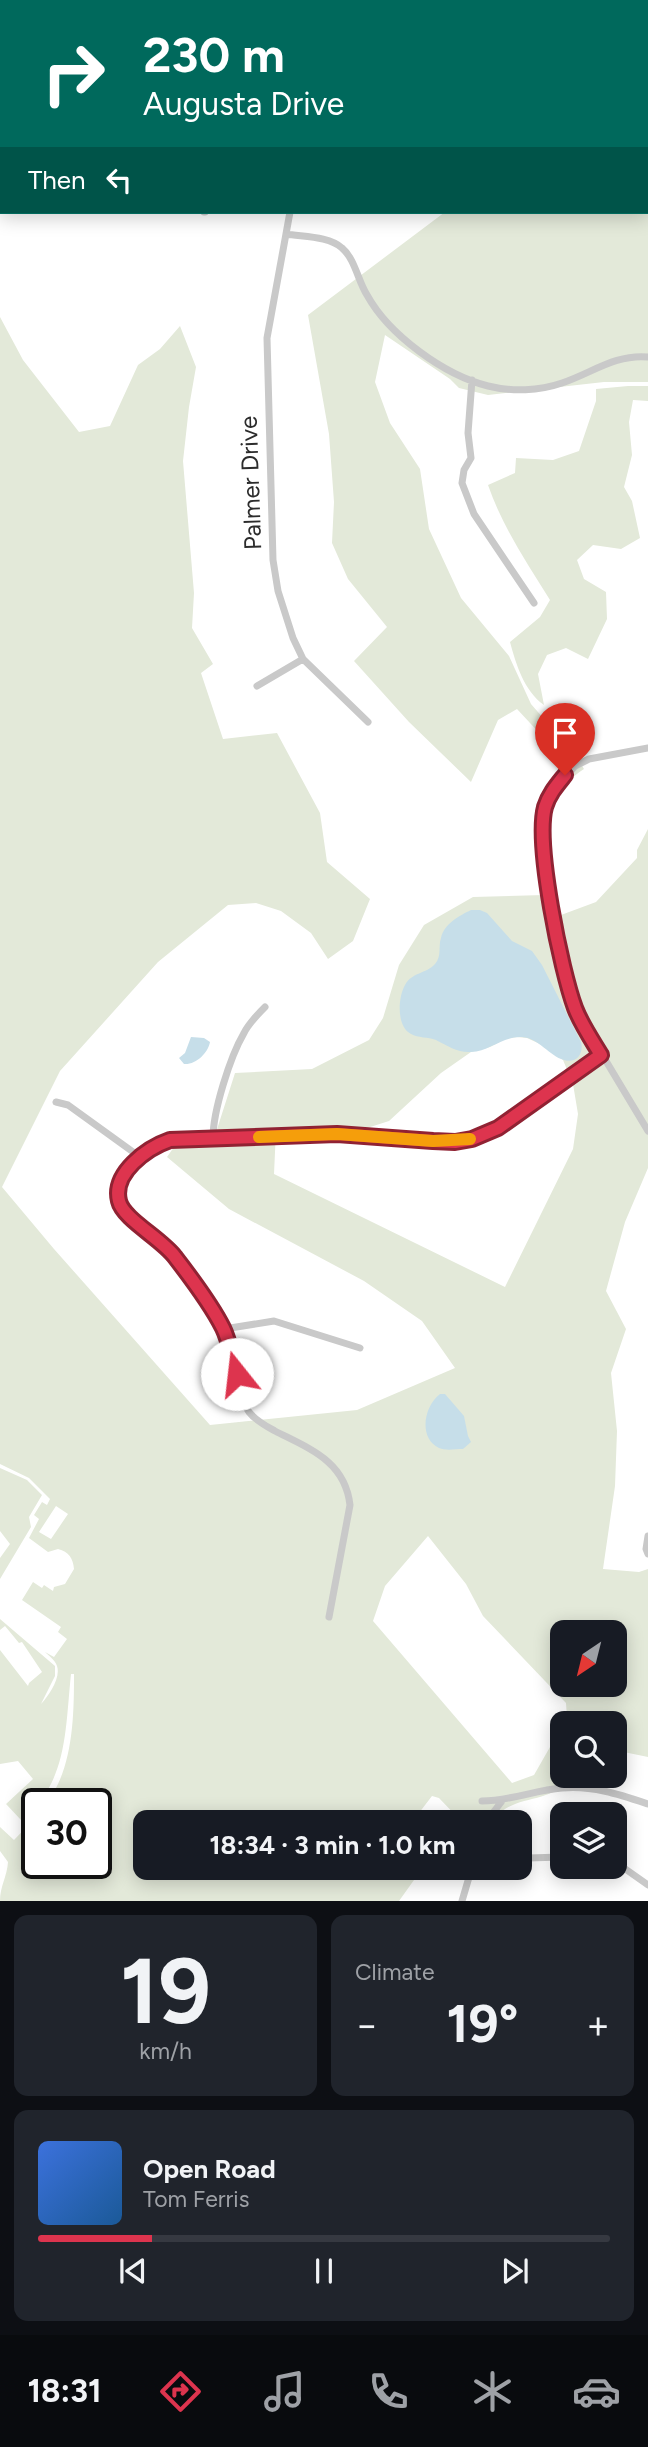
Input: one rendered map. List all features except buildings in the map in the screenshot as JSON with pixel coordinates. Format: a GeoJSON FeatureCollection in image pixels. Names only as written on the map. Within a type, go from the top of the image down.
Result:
{"type":"FeatureCollection","features":[{"type":"Feature","properties":{"kind":"street"},"geometry":{"type":"LineString","coordinates":[[315,0],[327,0]]}},
{"type":"Feature","properties":{"kind":"street","name":"Palmer Drive"},"geometry":{"type":"LineString","coordinates":[[290,214],[267,338],[273,559],[278,591],[293,638],[303,659],[368,722]]}},
{"type":"Feature","properties":{"kind":"street"},"geometry":{"type":"LineString","coordinates":[[286,234],[329,240],[344,249],[366,294],[390,328],[431,359],[484,385],[508,390],[539,388],[565,382],[622,358],[648,357]]}},
{"type":"Feature","properties":{"kind":"street"},"geometry":{"type":"LineString","coordinates":[[472,380],[468,433],[471,458],[461,482],[474,514],[534,603]]}},
{"type":"Feature","properties":{"kind":"street"},"geometry":{"type":"LineString","coordinates":[[257,686],[303,659]]}},
{"type":"Feature","properties":{"kind":"street"},"geometry":{"type":"LineString","coordinates":[[648,748],[589,759],[576,766],[565,775],[551,794],[543,819],[544,852],[565,978],[576,1011],[648,1130]]}},
{"type":"Feature","properties":{"kind":"street"},"geometry":{"type":"LineString","coordinates":[[213,1138],[213,1124],[239,1042],[250,1022],[265,1007]]}},
{"type":"Feature","properties":{"kind":"street"},"geometry":{"type":"LineString","coordinates":[[329,1617],[350,1505],[343,1478],[329,1461],[261,1424],[249,1412],[224,1329],[175,1256],[161,1240],[123,1210],[118,1200],[120,1181],[140,1157],[170,1140],[337,1134],[455,1142],[472,1139],[498,1128],[601,1055]]}},
{"type":"Feature","properties":{"kind":"street"},"geometry":{"type":"LineString","coordinates":[[56,1102],[68,1105],[140,1157]]}},
{"type":"Feature","properties":{"kind":"street"},"geometry":{"type":"LineString","coordinates":[[224,1329],[274,1321],[360,1348]]}},
{"type":"Feature","properties":{"kind":"street"},"geometry":{"type":"LineString","coordinates":[[648,1536],[648,1554]]}},
{"type":"Feature","properties":{"kind":"street"},"geometry":{"type":"LineString","coordinates":[[482,1801],[502,1801],[563,1787],[615,1793],[648,1804]]}},
{"type":"Feature","properties":{"kind":"street"},"geometry":{"type":"LineString","coordinates":[[496,1810],[502,1801]]}},
{"type":"Feature","properties":{"kind":"street"},"geometry":{"type":"LineString","coordinates":[[532,1858],[550,1857]]}},
{"type":"Feature","properties":{"kind":"street"},"geometry":{"type":"LineString","coordinates":[[627,1870],[648,1885]]}},
{"type":"Feature","properties":{"kind":"street"},"geometry":{"type":"LineString","coordinates":[[462,1901],[468,1880]]}},
{"type":"Feature","properties":{"kind":"green space"},"geometry":{"type":"Polygon","coordinates":[[[442,214],[648,214],[648,382],[604,382],[488,395],[459,388],[385,335],[375,382],[390,423],[420,469],[429,529],[461,598],[509,656],[531,704],[584,769],[559,791],[550,812],[549,841],[561,915],[596,902],[637,858],[637,850],[648,829],[648,1168],[625,1222],[606,1291],[626,1329],[611,1373],[617,1431],[615,1486],[603,1569],[639,1572],[648,1569],[648,1757],[627,1753],[627,1711],[567,1711],[566,1703],[561,1698],[627,1697],[627,1620],[550,1620],[550,1686],[483,1616],[466,1584],[428,1536],[385,1586],[373,1621],[512,1783],[534,1775],[550,1747],[550,1788],[559,1788],[550,1794],[504,1810],[450,1810],[439,1798],[432,1796],[421,1810],[133,1810],[133,1880],[414,1880],[399,1901],[0,1901],[8,1862],[0,1851],[0,1827],[14,1840],[21,1833],[21,1879],[112,1879],[112,1788],[56,1788],[67,1759],[70,1742],[74,1674],[71,1674],[61,1754],[49,1788],[23,1788],[33,1779],[18,1761],[0,1764],[0,1650],[28,1686],[42,1672],[22,1642],[19,1643],[5,1626],[0,1630],[0,1619],[55,1666],[55,1676],[41,1704],[54,1686],[58,1671],[55,1662],[45,1652],[54,1657],[67,1639],[58,1632],[61,1627],[22,1600],[33,1582],[53,1591],[54,1587],[65,1584],[74,1569],[68,1554],[58,1549],[48,1552],[29,1538],[39,1519],[34,1515],[42,1502],[47,1505],[50,1499],[29,1478],[0,1464],[0,317],[23,360],[79,432],[110,426],[138,365],[160,349],[180,326],[196,367],[183,461],[194,593],[192,628],[213,664],[201,673],[223,739],[277,733],[320,813],[327,862],[370,899],[353,941],[328,959],[311,933],[281,911],[256,903],[228,905],[158,962],[60,1071],[2,1187],[210,1425],[357,1410],[455,1368],[422,1321],[364,1281],[229,1209],[167,1157],[174,1147],[212,1145],[235,1073],[312,1069],[369,1040],[383,1018],[399,965],[424,925],[473,897],[544,895],[536,830],[545,793],[569,765],[517,709],[498,720],[471,782],[409,722],[354,661],[387,627],[348,579],[332,543],[334,502],[329,434],[308,315],[442,214]],[[517,1037],[471,1052],[441,1073],[389,1121],[364,1129],[276,1130],[274,1174],[505,1287],[573,1149],[578,1114],[573,1084],[563,1060],[540,1044],[517,1037]],[[56,1506],[39,1532],[51,1539],[68,1514],[56,1506]]]}},
{"type":"Feature","properties":{"kind":"green space"},"geometry":{"type":"Polygon","coordinates":[[[648,386],[648,401],[633,400],[629,422],[632,455],[624,487],[632,501],[640,538],[621,549],[593,545],[577,560],[584,579],[606,592],[607,619],[588,659],[566,648],[547,655],[538,674],[544,705],[526,685],[510,642],[540,617],[550,600],[508,530],[488,485],[515,473],[516,458],[553,460],[579,451],[596,401],[596,389],[648,386]]]}},
{"type":"Feature","properties":{"kind":"green space"},"geometry":{"type":"Polygon","coordinates":[[[0,1468],[27,1480],[42,1495],[29,1517],[31,1527],[0,1579],[0,1558],[10,1544],[0,1531],[0,1468]]]}},
{"type":"Feature","properties":{"kind":"green space"},"geometry":{"type":"Polygon","coordinates":[[[21,1790],[21,1820],[6,1804],[21,1790]]]}},
{"type":"Feature","properties":{"kind":"water"},"geometry":{"type":"Polygon","coordinates":[[[471,910],[487,913],[512,941],[532,951],[542,965],[581,1042],[580,1054],[576,1059],[569,1061],[559,1058],[528,1038],[515,1037],[478,1051],[466,1052],[406,1030],[400,1011],[405,985],[411,978],[435,964],[445,929],[471,910]]]}},
{"type":"Feature","properties":{"kind":"water"},"geometry":{"type":"Polygon","coordinates":[[[191,1037],[204,1038],[210,1042],[201,1058],[184,1064],[179,1058],[185,1053],[191,1037]]]}},
{"type":"Feature","properties":{"kind":"water"},"geometry":{"type":"Polygon","coordinates":[[[440,1394],[445,1394],[464,1416],[471,1442],[463,1449],[439,1448],[428,1437],[427,1414],[440,1394]]]}},
{"type":"Feature","properties":{"kind":"slow traffic"},"geometry":{"type":"LineString","coordinates":[[259,1137],[337,1134],[455,1142],[470,1139]]}},
{"type":"Feature","properties":{"kind":"route"},"geometry":{"type":"LineString","coordinates":[[237,1374],[224,1329],[175,1256],[161,1240],[123,1210],[118,1200],[120,1181],[140,1157],[170,1140],[337,1134],[455,1142],[472,1139],[498,1128],[601,1055],[576,1011],[565,978],[544,852],[542,831],[545,807],[565,775]]}}]}
